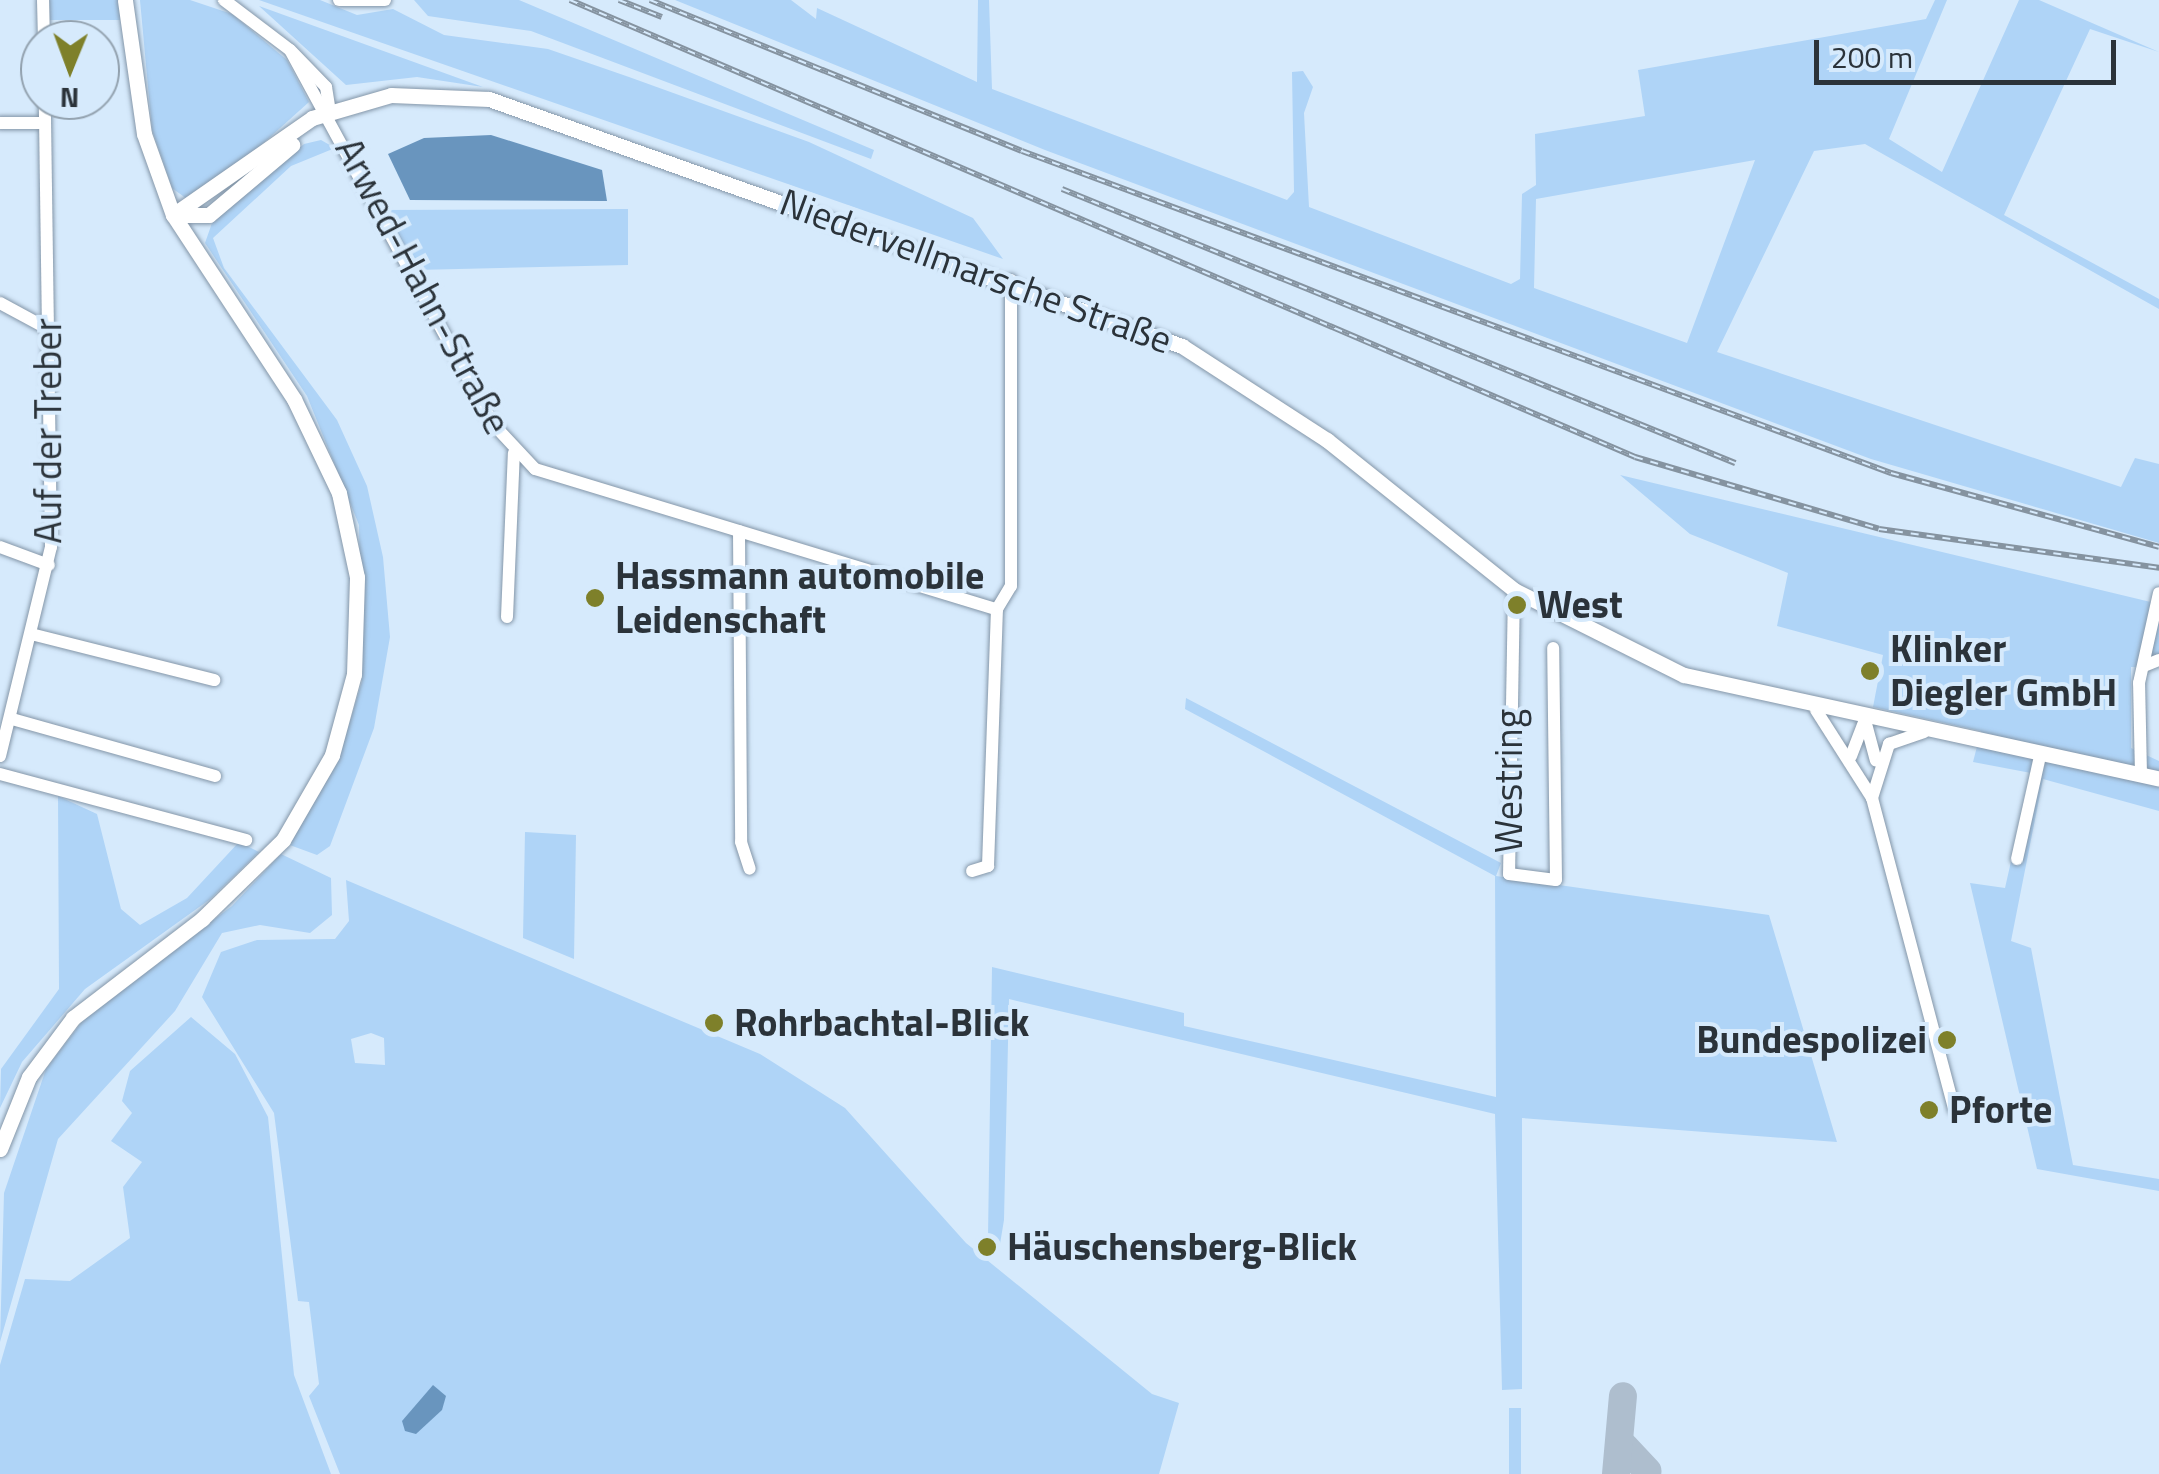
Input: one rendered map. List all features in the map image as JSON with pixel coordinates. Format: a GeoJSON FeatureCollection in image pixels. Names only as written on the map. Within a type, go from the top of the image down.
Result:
{"type":"FeatureCollection","features":[{"type":"Feature","properties":{"kind":"main road"},"geometry":{"type":"LineString","coordinates":[[0,1149],[29,1078],[73,1018],[202,919],[283,840],[345,716],[360,626],[339,492],[294,399],[198,261],[173,215],[134,87],[126,0]]}},
{"type":"Feature","properties":{"kind":"main road","name":"Niedervellmarsche Straße"},"geometry":{"type":"LineString","coordinates":[[330,114],[391,94],[489,99],[1010,278],[1128,321],[1248,384],[1514,590],[1684,675],[1816,710],[2159,779]]}},
{"type":"Feature","properties":{"kind":"main road"},"geometry":{"type":"LineString","coordinates":[[173,215],[216,194],[298,126],[330,114]]}},
{"type":"Feature","properties":{"kind":"main road"},"geometry":{"type":"LineString","coordinates":[[198,261],[209,216],[330,114]]}},
{"type":"Feature","properties":{"kind":"main road"},"geometry":{"type":"LineString","coordinates":[[173,215],[209,216]]}},
{"type":"Feature","properties":{"kind":"street"},"geometry":{"type":"LineString","coordinates":[[224,0],[290,50],[330,114]]}},
{"type":"Feature","properties":{"kind":"street"},"geometry":{"type":"LineString","coordinates":[[339,0],[385,0]]}},
{"type":"Feature","properties":{"kind":"street","name":"Arwed-Hahn-Straße"},"geometry":{"type":"LineString","coordinates":[[330,114],[514,454],[535,469],[997,609]]}},
{"type":"Feature","properties":{"kind":"street","name":"Auf der Treber"},"geometry":{"type":"LineString","coordinates":[[0,756],[35,635],[49,566],[45,120]]}},
{"type":"Feature","properties":{"kind":"street"},"geometry":{"type":"LineString","coordinates":[[0,123],[45,123]]}},
{"type":"Feature","properties":{"kind":"street"},"geometry":{"type":"LineString","coordinates":[[972,871],[988,866],[997,609],[1011,586],[1010,278]]}},
{"type":"Feature","properties":{"kind":"street"},"geometry":{"type":"LineString","coordinates":[[0,302],[48,329]]}},
{"type":"Feature","properties":{"kind":"street"},"geometry":{"type":"LineString","coordinates":[[507,617],[514,454]]}},
{"type":"Feature","properties":{"kind":"street"},"geometry":{"type":"LineString","coordinates":[[739,531],[741,842],[750,869]]}},
{"type":"Feature","properties":{"kind":"street"},"geometry":{"type":"LineString","coordinates":[[0,546],[49,566]]}},
{"type":"Feature","properties":{"kind":"street","name":"Westring"},"geometry":{"type":"LineString","coordinates":[[1514,590],[1509,874],[1556,880],[1553,648]]}},
{"type":"Feature","properties":{"kind":"street"},"geometry":{"type":"LineString","coordinates":[[2141,776],[2144,666],[2159,593]]}},
{"type":"Feature","properties":{"kind":"street"},"geometry":{"type":"LineString","coordinates":[[35,635],[214,680]]}},
{"type":"Feature","properties":{"kind":"street"},"geometry":{"type":"LineString","coordinates":[[2144,666],[2159,660]]}},
{"type":"Feature","properties":{"kind":"street"},"geometry":{"type":"LineString","coordinates":[[1816,710],[1852,756],[1872,798],[1954,1109]]}},
{"type":"Feature","properties":{"kind":"street"},"geometry":{"type":"LineString","coordinates":[[12,718],[215,776]]}},
{"type":"Feature","properties":{"kind":"street"},"geometry":{"type":"LineString","coordinates":[[1852,756],[1866,720]]}},
{"type":"Feature","properties":{"kind":"street"},"geometry":{"type":"LineString","coordinates":[[1866,720],[1876,761],[1872,798]]}},
{"type":"Feature","properties":{"kind":"street"},"geometry":{"type":"LineString","coordinates":[[1876,761],[1889,744],[1924,732]]}},
{"type":"Feature","properties":{"kind":"street"},"geometry":{"type":"LineString","coordinates":[[2017,858],[2040,756]]}},
{"type":"Feature","properties":{"kind":"street"},"geometry":{"type":"LineString","coordinates":[[0,774],[246,840]]}},
{"type":"Feature","properties":{"kind":"shaded area"},"geometry":{"type":"Polygon","coordinates":[[[50,0],[120,0],[120,20],[50,20],[50,0]]]}},
{"type":"Feature","properties":{"kind":"shaded area"},"geometry":{"type":"Polygon","coordinates":[[[140,0],[190,0],[232,14],[287,60],[309,102],[220,182],[187,199],[172,188],[152,130],[140,0]]]}},
{"type":"Feature","properties":{"kind":"shaded area"},"geometry":{"type":"Polygon","coordinates":[[[259,0],[320,0],[357,15],[393,9],[444,35],[548,49],[629,77],[809,142],[973,218],[1003,259],[259,0]]]}},
{"type":"Feature","properties":{"kind":"shaded area"},"geometry":{"type":"Polygon","coordinates":[[[414,0],[519,0],[874,150],[871,159],[531,31],[428,16],[414,0]]]}},
{"type":"Feature","properties":{"kind":"shaded area"},"geometry":{"type":"Polygon","coordinates":[[[675,0],[791,0],[816,19],[817,8],[977,82],[978,0],[989,0],[992,89],[1287,200],[1294,192],[1292,72],[1303,71],[1313,87],[1304,113],[1309,207],[1511,284],[1520,279],[1522,194],[1536,185],[1535,134],[1645,116],[1638,70],[1926,19],[1935,0],[1947,0],[1889,139],[1942,172],[2019,0],[2039,0],[2159,52],[2090,29],[2004,215],[2159,299],[2159,309],[1865,144],[1814,151],[1717,352],[2121,487],[2135,458],[2159,464],[2159,543],[1871,459],[1045,150],[675,0]],[[1755,160],[1536,199],[1534,288],[1687,343],[1755,160]]]}},
{"type":"Feature","properties":{"kind":"shaded area"},"geometry":{"type":"Polygon","coordinates":[[[259,6],[483,87],[417,77],[346,85],[259,6]]]}},
{"type":"Feature","properties":{"kind":"shaded area"},"geometry":{"type":"Polygon","coordinates":[[[491,135],[602,170],[607,201],[410,200],[388,154],[424,138],[491,135]]]}},
{"type":"Feature","properties":{"kind":"shaded area"},"geometry":{"type":"Polygon","coordinates":[[[321,140],[335,148],[291,166],[213,238],[224,268],[337,420],[367,486],[383,557],[390,637],[374,728],[330,846],[317,855],[287,844],[338,762],[362,681],[359,525],[307,396],[205,243],[212,223],[304,144],[321,140]]]}},
{"type":"Feature","properties":{"kind":"shaded area"},"geometry":{"type":"Polygon","coordinates":[[[628,209],[628,265],[417,270],[383,210],[628,209]]]}},
{"type":"Feature","properties":{"kind":"shaded area"},"geometry":{"type":"Polygon","coordinates":[[[1620,475],[2159,604],[2159,667],[2131,667],[2131,748],[2159,761],[2159,811],[2043,779],[2011,941],[2031,948],[2073,1165],[2159,1179],[2159,1191],[2037,1169],[1970,883],[2005,888],[2031,773],[1973,762],[1981,731],[1873,707],[1883,655],[1777,626],[1788,573],[1690,534],[1620,475]]]}},
{"type":"Feature","properties":{"kind":"shaded area"},"geometry":{"type":"Polygon","coordinates":[[[1186,698],[1501,863],[1496,876],[1769,915],[1837,1142],[1522,1118],[1522,1389],[1502,1390],[1495,1114],[1009,999],[1004,1220],[1000,1244],[988,1237],[992,967],[1184,1013],[1184,1026],[1496,1097],[1495,876],[1185,709],[1186,698]]]}},
{"type":"Feature","properties":{"kind":"shaded area"},"geometry":{"type":"Polygon","coordinates":[[[58,796],[97,814],[121,909],[140,925],[187,898],[239,842],[259,852],[209,900],[85,989],[22,1062],[0,1108],[1,1069],[59,989],[58,796]]]}},
{"type":"Feature","properties":{"kind":"shaded area"},"geometry":{"type":"Polygon","coordinates":[[[525,832],[576,835],[574,959],[523,938],[525,832]]]}},
{"type":"Feature","properties":{"kind":"shaded area"},"geometry":{"type":"Polygon","coordinates":[[[281,854],[331,878],[332,915],[310,933],[260,925],[222,933],[175,1011],[58,1139],[0,1342],[4,1193],[46,1069],[87,1015],[232,906],[281,854]]]}},
{"type":"Feature","properties":{"kind":"shaded area"},"geometry":{"type":"Polygon","coordinates":[[[346,880],[760,1054],[845,1108],[966,1243],[1152,1394],[1179,1403],[1159,1474],[340,1474],[309,1396],[319,1384],[309,1302],[298,1301],[274,1113],[202,997],[221,952],[257,940],[335,939],[349,921],[346,880]],[[371,1033],[351,1039],[355,1063],[385,1065],[384,1038],[371,1033]]]}},
{"type":"Feature","properties":{"kind":"shaded area"},"geometry":{"type":"Polygon","coordinates":[[[191,1017],[235,1054],[268,1117],[294,1375],[331,1474],[0,1474],[0,1365],[25,1279],[70,1281],[130,1238],[123,1187],[142,1162],[111,1141],[132,1113],[122,1101],[130,1071],[191,1017]]]}},
{"type":"Feature","properties":{"kind":"shaded area"},"geometry":{"type":"Polygon","coordinates":[[[433,1385],[446,1396],[442,1410],[416,1434],[405,1431],[402,1421],[433,1385]]]}},
{"type":"Feature","properties":{"kind":"shaded area"},"geometry":{"type":"Polygon","coordinates":[[[1509,1408],[1521,1408],[1521,1474],[1509,1474],[1509,1408]]]}},
{"type":"Feature","properties":{"kind":"taxiway"},"geometry":{"type":"LineString","coordinates":[[1616,1474],[1623,1396]]}},
{"type":"Feature","properties":{"kind":"taxiway"},"geometry":{"type":"LineString","coordinates":[[1625,1447],[1647,1471]]}},
{"type":"Feature","properties":{"kind":"railway"},"geometry":{"type":"LineString","coordinates":[[570,0],[1635,457],[1879,529],[2159,568]]}},
{"type":"Feature","properties":{"kind":"railway"},"geometry":{"type":"LineString","coordinates":[[619,0],[662,17]]}},
{"type":"Feature","properties":{"kind":"railway"},"geometry":{"type":"LineString","coordinates":[[650,0],[1022,151],[1891,473],[2159,547]]}},
{"type":"Feature","properties":{"kind":"railway"},"geometry":{"type":"LineString","coordinates":[[1062,189],[1735,463]]}},
{"type":"Feature","properties":{"kind":"place","name":"Hassmann automobile Leidenschaft"},"geometry":{"type":"Point","coordinates":[595,598]}},
{"type":"Feature","properties":{"kind":"place","name":"West"},"geometry":{"type":"Point","coordinates":[1517,605]}},
{"type":"Feature","properties":{"kind":"place","name":"Klinker Diegler GmbH"},"geometry":{"type":"Point","coordinates":[1870,671]}},
{"type":"Feature","properties":{"kind":"place","name":"Rohrbachtal-Blick"},"geometry":{"type":"Point","coordinates":[714,1023]}},
{"type":"Feature","properties":{"kind":"place","name":"Bundespolizei"},"geometry":{"type":"Point","coordinates":[1947,1040]}},
{"type":"Feature","properties":{"kind":"place","name":"Pforte"},"geometry":{"type":"Point","coordinates":[1929,1110]}},
{"type":"Feature","properties":{"kind":"place","name":"Häuschensberg-Blick"},"geometry":{"type":"Point","coordinates":[987,1247]}}]}
